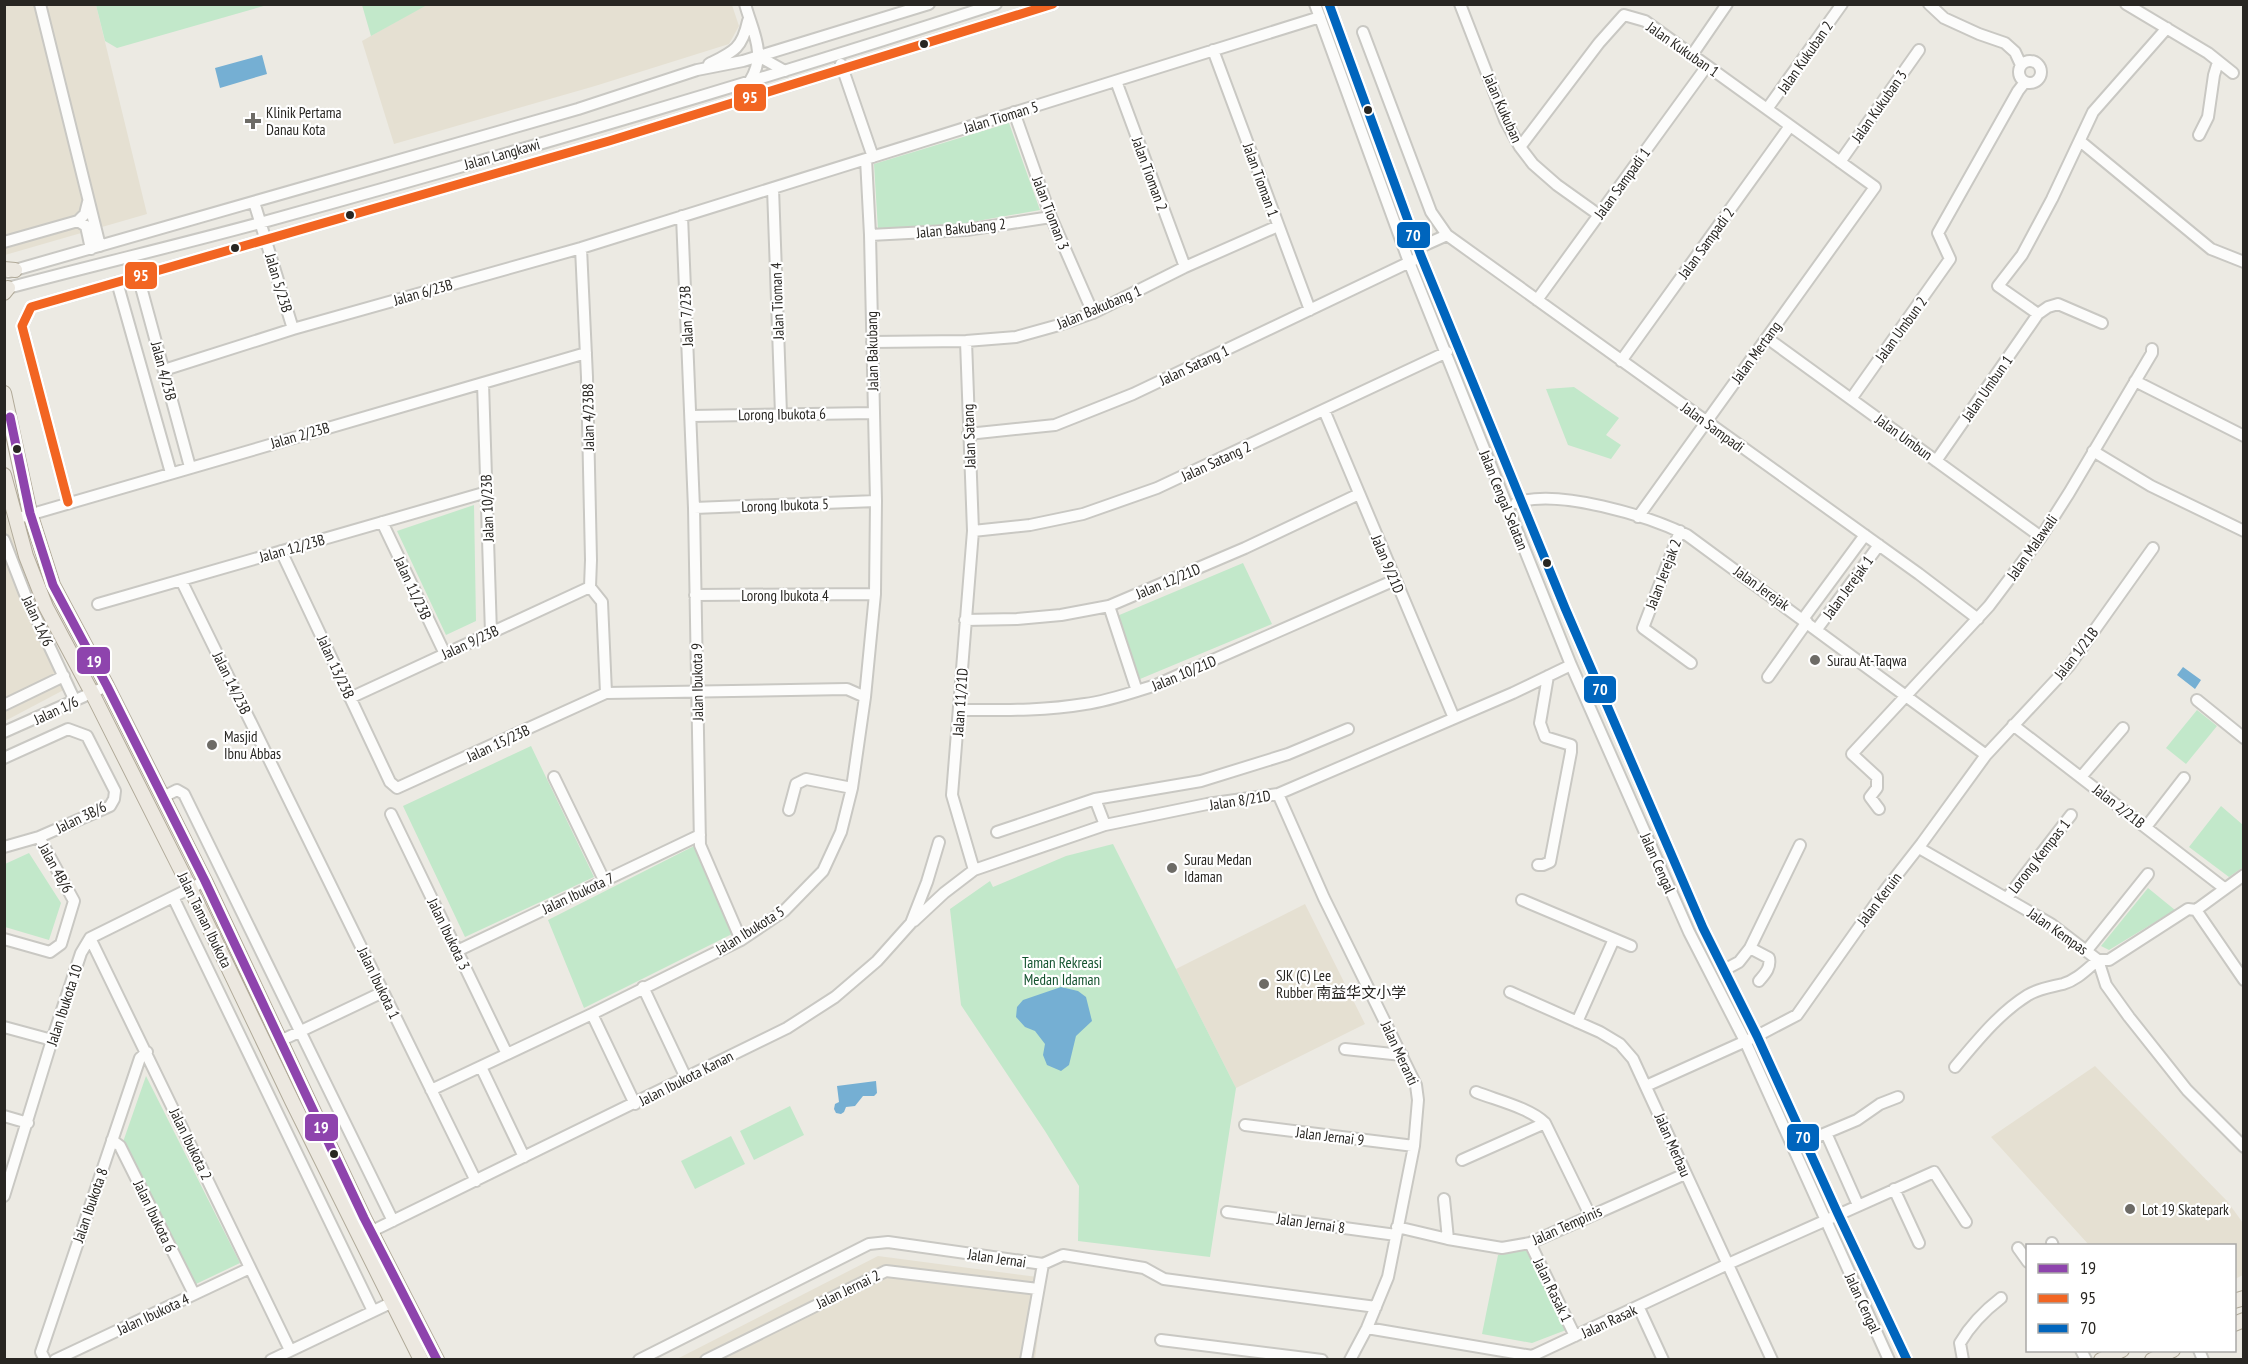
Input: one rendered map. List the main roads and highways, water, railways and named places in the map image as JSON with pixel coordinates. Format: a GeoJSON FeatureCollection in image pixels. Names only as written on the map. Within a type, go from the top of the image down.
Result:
{"type":"FeatureCollection","features":[{"type":"Feature","properties":{"kind":"main road","name":"Jalan Taman Ibukota"},"geometry":{"type":"LineString","coordinates":[[4,393],[30,513],[53,585],[107,686],[205,881],[280,1041],[366,1234]]}},
{"type":"Feature","properties":{"kind":"main road","name":"Jalan Taman Ibukota"},"geometry":{"type":"LineString","coordinates":[[4,475],[36,585],[190,888],[292,1101],[366,1234],[399,1299],[437,1359]]}},
{"type":"Feature","properties":{"kind":"main road","name":"Jalan Taman Ibukota"},"geometry":{"type":"LineString","coordinates":[[399,1299],[422,1359]]}},
{"type":"Feature","properties":{"kind":"main road"},"geometry":{"type":"LineString","coordinates":[[2101,1359],[2117,1352]]}},
{"type":"Feature","properties":{"kind":"main road"},"geometry":{"type":"LineString","coordinates":[[2152,1359],[2168,1352]]}},
{"type":"Feature","properties":{"kind":"water"},"geometry":{"type":"Polygon","coordinates":[[[262,55],[267,74],[220,88],[215,68],[262,55]]]}},
{"type":"Feature","properties":{"kind":"water"},"geometry":{"type":"Polygon","coordinates":[[[2183,667],[2201,680],[2195,689],[2177,675],[2183,667]]]}},
{"type":"Feature","properties":{"kind":"water"},"geometry":{"type":"Polygon","coordinates":[[[1061,987],[1078,991],[1086,997],[1092,1021],[1076,1036],[1069,1065],[1061,1071],[1047,1065],[1043,1055],[1045,1044],[1035,1031],[1025,1027],[1016,1017],[1017,1007],[1023,1000],[1061,987]]]}},
{"type":"Feature","properties":{"kind":"water"},"geometry":{"type":"Polygon","coordinates":[[[876,1081],[877,1093],[874,1096],[863,1096],[855,1106],[846,1107],[841,1114],[836,1113],[835,1104],[839,1102],[837,1086],[876,1081]]]}},
{"type":"Feature","properties":{"kind":"place","name":"Klinik Pertama Danau Kota"},"geometry":{"type":"Point","coordinates":[253,121]}},
{"type":"Feature","properties":{"kind":"place","name":"Surau At-Taqwa"},"geometry":{"type":"Point","coordinates":[1815,660]}},
{"type":"Feature","properties":{"kind":"place","name":"Masjid Ibnu Abbas"},"geometry":{"type":"Point","coordinates":[212,745]}},
{"type":"Feature","properties":{"kind":"place","name":"Surau Medan Idaman"},"geometry":{"type":"Point","coordinates":[1172,868]}},
{"type":"Feature","properties":{"kind":"place","name":"SJK (C) Lee Rubber 南益华文小学"},"geometry":{"type":"Point","coordinates":[1264,984]}},
{"type":"Feature","properties":{"kind":"place","name":"Lot 19 Skatepark"},"geometry":{"type":"Point","coordinates":[2130,1209]}},
{"type":"Feature","properties":{"kind":"park label","name":"Taman Rekreasi Medan Idaman"},"geometry":{"type":"Point","coordinates":[1062,970]}}]}
